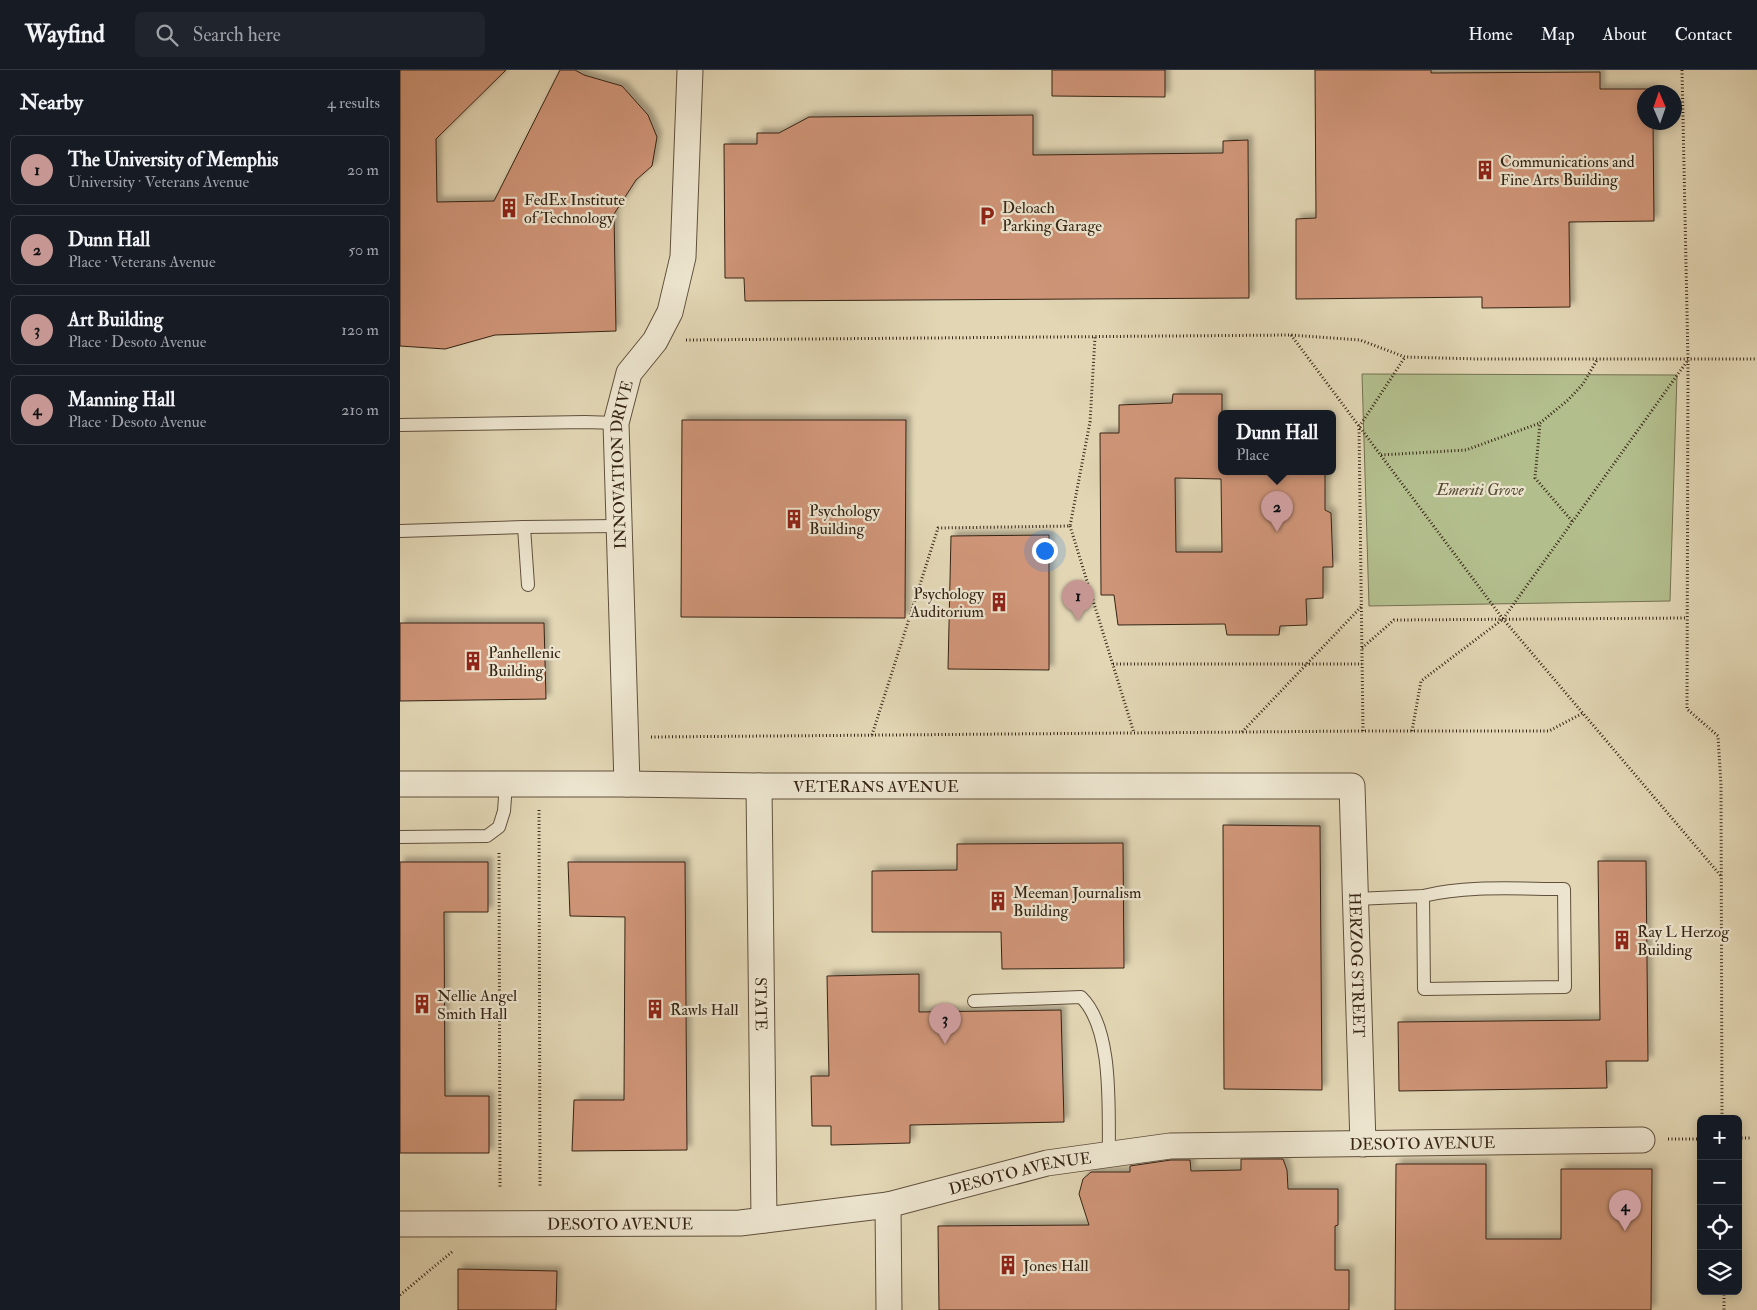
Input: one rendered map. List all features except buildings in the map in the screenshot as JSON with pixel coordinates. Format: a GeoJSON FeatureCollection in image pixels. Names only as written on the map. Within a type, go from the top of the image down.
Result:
{"type":"FeatureCollection","features":[{"type":"Feature","properties":{"kind":"street","name":"INNOVATION DRIVE"},"geometry":{"type":"LineString","coordinates":[[627,784],[616,423],[629,373],[655,341],[670,312],[683,256],[690,70]]}},
{"type":"Feature","properties":{"kind":"street","name":"VETERANS AVENUE"},"geometry":{"type":"LineString","coordinates":[[400,784],[1352,786]]}},
{"type":"Feature","properties":{"kind":"street","name":"STATE"},"geometry":{"type":"LineString","coordinates":[[759,786],[764,1220]]}},
{"type":"Feature","properties":{"kind":"street","name":"HERZOG STREET"},"geometry":{"type":"LineString","coordinates":[[1352,786],[1363,1144]]}},
{"type":"Feature","properties":{"kind":"street","name":"DESOTO AVENUE"},"geometry":{"type":"LineString","coordinates":[[400,1224],[740,1222],[764,1220],[888,1206],[1047,1163],[1170,1146],[1642,1140]]}},
{"type":"Feature","properties":{"kind":"street"},"geometry":{"type":"LineString","coordinates":[[888,1206],[890,1310]]}},
{"type":"Feature","properties":{"kind":"lane"},"geometry":{"type":"LineString","coordinates":[[400,425],[616,423]]}},
{"type":"Feature","properties":{"kind":"lane"},"geometry":{"type":"LineString","coordinates":[[400,531],[618,526]]}},
{"type":"Feature","properties":{"kind":"lane"},"geometry":{"type":"LineString","coordinates":[[524,527],[528,585]]}},
{"type":"Feature","properties":{"kind":"lane"},"geometry":{"type":"LineString","coordinates":[[400,837],[488,836],[499,827],[504,811],[506,784]]}},
{"type":"Feature","properties":{"kind":"lane"},"geometry":{"type":"LineString","coordinates":[[1356,899],[1423,896],[1441,892],[1479,889],[1564,889],[1565,986],[1424,989],[1423,896]]}},
{"type":"Feature","properties":{"kind":"lane"},"geometry":{"type":"LineString","coordinates":[[974,1000],[1081,997],[1089,1005],[1099,1029],[1106,1060],[1109,1154]]}},
{"type":"Feature","properties":{"kind":"path"},"geometry":{"type":"LineString","coordinates":[[1682,70],[1688,360],[1687,708],[1718,736],[1721,876],[1722,1115]]}},
{"type":"Feature","properties":{"kind":"path"},"geometry":{"type":"LineString","coordinates":[[655,341],[1290,335],[1360,340],[1405,357],[1478,360],[1757,359]]}},
{"type":"Feature","properties":{"kind":"path"},"geometry":{"type":"LineString","coordinates":[[1290,335],[1503,620],[1721,876]]}},
{"type":"Feature","properties":{"kind":"path"},"geometry":{"type":"LineString","coordinates":[[1096,337],[1090,422],[1070,526],[1134,733]]}},
{"type":"Feature","properties":{"kind":"path"},"geometry":{"type":"LineString","coordinates":[[1363,731],[1359,427],[1405,357]]}},
{"type":"Feature","properties":{"kind":"path"},"geometry":{"type":"LineString","coordinates":[[1380,455],[1466,450],[1540,423],[1568,400],[1583,384],[1598,360]]}},
{"type":"Feature","properties":{"kind":"path"},"geometry":{"type":"LineString","coordinates":[[1412,731],[1421,681],[1503,620],[1688,360]]}},
{"type":"Feature","properties":{"kind":"path"},"geometry":{"type":"LineString","coordinates":[[1540,423],[1535,478],[1572,521]]}},
{"type":"Feature","properties":{"kind":"path"},"geometry":{"type":"LineString","coordinates":[[872,736],[938,528],[1070,526]]}},
{"type":"Feature","properties":{"kind":"path"},"geometry":{"type":"LineString","coordinates":[[1241,732],[1361,607]]}},
{"type":"Feature","properties":{"kind":"path"},"geometry":{"type":"LineString","coordinates":[[1362,648],[1394,620],[1687,618]]}},
{"type":"Feature","properties":{"kind":"path"},"geometry":{"type":"LineString","coordinates":[[1113,664],[1362,664]]}},
{"type":"Feature","properties":{"kind":"path"},"geometry":{"type":"LineString","coordinates":[[626,738],[1363,731],[1549,732],[1583,713]]}},
{"type":"Feature","properties":{"kind":"path"},"geometry":{"type":"LineString","coordinates":[[539,804],[540,1188]]}},
{"type":"Feature","properties":{"kind":"path"},"geometry":{"type":"LineString","coordinates":[[499,827],[500,1188]]}},
{"type":"Feature","properties":{"kind":"path"},"geometry":{"type":"LineString","coordinates":[[1742,1138],[1752,1138]]}},
{"type":"Feature","properties":{"kind":"path"},"geometry":{"type":"LineString","coordinates":[[1642,1140],[1697,1139]]}},
{"type":"Feature","properties":{"kind":"path"},"geometry":{"type":"LineString","coordinates":[[400,1295],[455,1250]]}},
{"type":"Feature","properties":{"kind":"path"},"geometry":{"type":"LineString","coordinates":[[1724,1295],[1724,1310]]}},
{"type":"Feature","properties":{"kind":"green space","name":"Emeriti Grove"},"geometry":{"type":"Polygon","coordinates":[[[1362,374],[1677,375],[1670,601],[1369,606],[1362,374]]]}},
{"type":"Feature","properties":{"kind":"place","name":"Communications and Fine Arts Building"},"geometry":{"type":"Point","coordinates":[1485,170]}},
{"type":"Feature","properties":{"kind":"place","name":"FedEx Institute of Technology"},"geometry":{"type":"Point","coordinates":[509,208]}},
{"type":"Feature","properties":{"kind":"place","name":"Deloach Parking Garage"},"geometry":{"type":"Point","coordinates":[987,216]}},
{"type":"Feature","properties":{"kind":"place","name":"Psychology Building"},"geometry":{"type":"Point","coordinates":[794,519]}},
{"type":"Feature","properties":{"kind":"place","name":"Dunn Hall"},"geometry":{"type":"Point","coordinates":[1277,532]}},
{"type":"Feature","properties":{"kind":"place","name":"Psychology Auditorium"},"geometry":{"type":"Point","coordinates":[999,602]}},
{"type":"Feature","properties":{"kind":"place","name":"The University of Memphis"},"geometry":{"type":"Point","coordinates":[1078,621]}},
{"type":"Feature","properties":{"kind":"place","name":"Panhellenic Building"},"geometry":{"type":"Point","coordinates":[473,661]}},
{"type":"Feature","properties":{"kind":"place","name":"Meeman Journalism Building"},"geometry":{"type":"Point","coordinates":[998,901]}},
{"type":"Feature","properties":{"kind":"place","name":"Ray L Herzog Building"},"geometry":{"type":"Point","coordinates":[1622,940]}},
{"type":"Feature","properties":{"kind":"place","name":"Nellie Angel Smith Hall"},"geometry":{"type":"Point","coordinates":[422,1004]}},
{"type":"Feature","properties":{"kind":"place","name":"Rawls Hall"},"geometry":{"type":"Point","coordinates":[655,1009]}},
{"type":"Feature","properties":{"kind":"place","name":"Art Building"},"geometry":{"type":"Point","coordinates":[945,1044]}},
{"type":"Feature","properties":{"kind":"place","name":"Manning Hall"},"geometry":{"type":"Point","coordinates":[1625,1231]}},
{"type":"Feature","properties":{"kind":"place","name":"Jones Hall"},"geometry":{"type":"Point","coordinates":[1008,1265]}}]}
